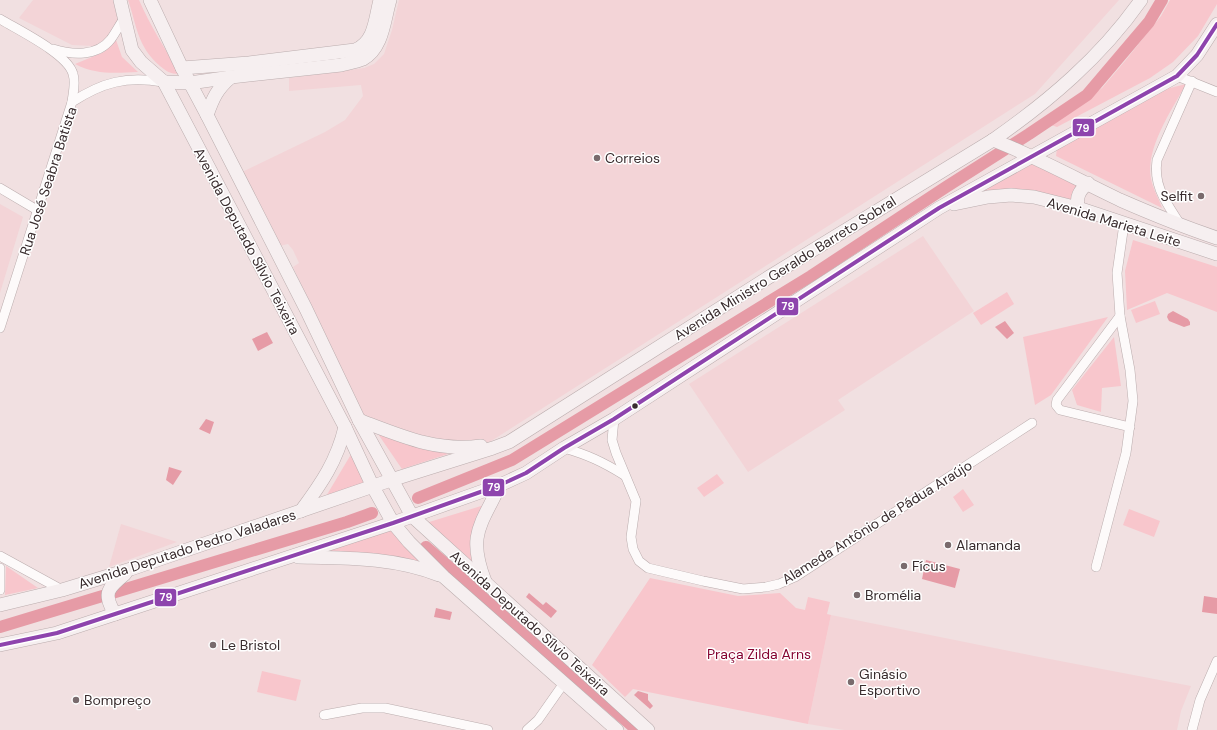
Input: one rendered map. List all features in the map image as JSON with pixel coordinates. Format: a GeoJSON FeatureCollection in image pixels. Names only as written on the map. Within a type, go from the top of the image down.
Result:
{"type":"FeatureCollection","features":[{"type":"Feature","properties":{"kind":"main road","name":"Avenida Deputado Sílvio Teixeira"},"geometry":{"type":"LineString","coordinates":[[120,0],[132,50],[141,62],[164,82],[345,427],[372,487],[393,523],[409,542],[444,577],[616,730]]}},
{"type":"Feature","properties":{"kind":"main road"},"geometry":{"type":"LineString","coordinates":[[150,0],[182,68],[249,63],[355,50],[363,47],[369,40],[373,31],[380,0]]}},
{"type":"Feature","properties":{"kind":"main road"},"geometry":{"type":"LineString","coordinates":[[164,82],[190,83],[341,65],[363,59],[373,51],[377,44],[390,0]]}},
{"type":"Feature","properties":{"kind":"main road","name":"Avenida Ministro Geraldo Barreto Sobral"},"geometry":{"type":"LineString","coordinates":[[391,480],[509,442],[769,277],[996,141],[1057,92],[1088,63],[1127,20],[1141,0]]}},
{"type":"Feature","properties":{"kind":"main road"},"geometry":{"type":"LineString","coordinates":[[0,645],[57,633],[112,610],[288,557],[393,523],[500,485],[526,473],[564,448],[614,419],[939,208],[1027,155],[1177,76],[1197,55],[1217,24]]}},
{"type":"Feature","properties":{"kind":"main road","name":"Avenida Deputado Sílvio Teixeira"},"geometry":{"type":"LineString","coordinates":[[182,68],[306,309],[359,420],[412,516],[648,730]]}},
{"type":"Feature","properties":{"kind":"main road"},"geometry":{"type":"LineString","coordinates":[[207,115],[213,98],[220,86],[231,77]]}},
{"type":"Feature","properties":{"kind":"main road","name":"Avenida Marieta Leite"},"geometry":{"type":"LineString","coordinates":[[996,141],[1088,183],[1119,199],[1181,226],[1217,238]]}},
{"type":"Feature","properties":{"kind":"main road"},"geometry":{"type":"LineString","coordinates":[[1078,208],[1078,195],[1088,183]]}},
{"type":"Feature","properties":{"kind":"main road","name":"Avenida Marieta Leite"},"geometry":{"type":"LineString","coordinates":[[939,208],[988,197],[1011,195],[1034,197],[1078,208],[1217,254]]}},
{"type":"Feature","properties":{"kind":"main road"},"geometry":{"type":"LineString","coordinates":[[359,420],[443,447],[464,448],[509,442]]}},
{"type":"Feature","properties":{"kind":"main road"},"geometry":{"type":"LineString","coordinates":[[301,511],[330,469],[345,427]]}},
{"type":"Feature","properties":{"kind":"main road","name":"Avenida Deputado Pedro Valadares"},"geometry":{"type":"LineString","coordinates":[[0,605],[62,590],[131,569],[391,480]]}},
{"type":"Feature","properties":{"kind":"main road"},"geometry":{"type":"LineString","coordinates":[[486,584],[479,566],[476,542],[478,528],[500,485]]}},
{"type":"Feature","properties":{"kind":"main road"},"geometry":{"type":"LineString","coordinates":[[288,557],[374,560],[400,563],[444,577]]}},
{"type":"Feature","properties":{"kind":"main road"},"geometry":{"type":"LineString","coordinates":[[112,610],[107,598],[108,592],[113,584],[131,569]]}},
{"type":"Feature","properties":{"kind":"street"},"geometry":{"type":"LineString","coordinates":[[47,47],[78,54],[90,52],[100,48],[110,40],[125,17]]}},
{"type":"Feature","properties":{"kind":"street"},"geometry":{"type":"LineString","coordinates":[[0,19],[47,47],[67,63],[73,74],[74,84],[72,102]]}},
{"type":"Feature","properties":{"kind":"street"},"geometry":{"type":"LineString","coordinates":[[1177,76],[1217,92]]}},
{"type":"Feature","properties":{"kind":"street","name":"Rua José Seabra Batista"},"geometry":{"type":"LineString","coordinates":[[0,328],[72,102],[90,91],[104,85],[131,80],[164,82]]}},
{"type":"Feature","properties":{"kind":"street"},"geometry":{"type":"LineString","coordinates":[[1181,226],[1163,197],[1157,182],[1156,171],[1157,160],[1161,150],[1192,81]]}},
{"type":"Feature","properties":{"kind":"street"},"geometry":{"type":"LineString","coordinates":[[0,188],[37,210]]}},
{"type":"Feature","properties":{"kind":"street"},"geometry":{"type":"LineString","coordinates":[[1096,567],[1126,453],[1130,427],[1132,401],[1130,370],[1120,316],[1117,273],[1124,224]]}},
{"type":"Feature","properties":{"kind":"street"},"geometry":{"type":"LineString","coordinates":[[1120,316],[1057,400],[1056,405],[1060,410],[1130,427]]}},
{"type":"Feature","properties":{"kind":"street","name":"Alameda Antônio de Pádua Araújo"},"geometry":{"type":"LineString","coordinates":[[614,419],[612,440],[624,475],[636,501],[632,537],[633,549],[638,561],[648,568],[743,589],[779,584],[794,577],[1032,423]]}},
{"type":"Feature","properties":{"kind":"street"},"geometry":{"type":"LineString","coordinates":[[564,448],[599,460],[624,475]]}},
{"type":"Feature","properties":{"kind":"street"},"geometry":{"type":"LineString","coordinates":[[0,556],[62,590]]}},
{"type":"Feature","properties":{"kind":"street"},"geometry":{"type":"LineString","coordinates":[[0,568],[0,590]]}},
{"type":"Feature","properties":{"kind":"street"},"geometry":{"type":"LineString","coordinates":[[1192,730],[1200,700],[1217,660]]}},
{"type":"Feature","properties":{"kind":"street"},"geometry":{"type":"LineString","coordinates":[[527,730],[538,720],[564,683]]}},
{"type":"Feature","properties":{"kind":"street"},"geometry":{"type":"LineString","coordinates":[[324,715],[362,708],[385,708],[488,730]]}},
{"type":"Feature","properties":{"kind":"shaded area"},"geometry":{"type":"Polygon","coordinates":[[[33,0],[116,0],[118,5],[117,24],[106,40],[94,46],[72,45],[19,18],[33,0]]]}},
{"type":"Feature","properties":{"kind":"shaded area"},"geometry":{"type":"Polygon","coordinates":[[[399,0],[1119,0],[1035,94],[488,443],[466,444],[440,442],[365,416],[359,410],[293,267],[299,263],[293,250],[288,244],[279,246],[240,173],[325,132],[345,120],[363,96],[361,85],[289,91],[289,78],[364,68],[374,64],[384,54],[392,30],[399,0]]]}},
{"type":"Feature","properties":{"kind":"shaded area"},"geometry":{"type":"Polygon","coordinates":[[[0,204],[23,217],[0,293],[0,204]]]}},
{"type":"Feature","properties":{"kind":"shaded area"},"geometry":{"type":"Polygon","coordinates":[[[923,236],[974,311],[838,400],[845,410],[748,472],[689,384],[923,236]]]}},
{"type":"Feature","properties":{"kind":"shaded area"},"geometry":{"type":"Polygon","coordinates":[[[1173,311],[1188,319],[1190,325],[1184,327],[1169,321],[1167,317],[1168,314],[1173,311]]]}},
{"type":"Feature","properties":{"kind":"shaded area"},"geometry":{"type":"Polygon","coordinates":[[[1005,321],[1014,333],[1007,339],[995,327],[1005,321]]]}},
{"type":"Feature","properties":{"kind":"shaded area"},"geometry":{"type":"Polygon","coordinates":[[[267,332],[273,343],[258,351],[252,339],[267,332]]]}},
{"type":"Feature","properties":{"kind":"shaded area"},"geometry":{"type":"Polygon","coordinates":[[[206,419],[214,422],[210,434],[199,429],[206,419]]]}},
{"type":"Feature","properties":{"kind":"shaded area"},"geometry":{"type":"Polygon","coordinates":[[[169,467],[182,471],[173,485],[166,480],[169,467]]]}},
{"type":"Feature","properties":{"kind":"shaded area"},"geometry":{"type":"Polygon","coordinates":[[[121,524],[177,542],[109,567],[121,524]]]}},
{"type":"Feature","properties":{"kind":"shaded area"},"geometry":{"type":"Polygon","coordinates":[[[926,560],[960,569],[955,588],[922,579],[926,560]]]}},
{"type":"Feature","properties":{"kind":"shaded area"},"geometry":{"type":"Polygon","coordinates":[[[529,593],[543,605],[546,602],[557,611],[551,618],[526,597],[529,593]]]}},
{"type":"Feature","properties":{"kind":"shaded area"},"geometry":{"type":"Polygon","coordinates":[[[1204,596],[1217,598],[1217,614],[1202,612],[1204,596]]]}},
{"type":"Feature","properties":{"kind":"shaded area"},"geometry":{"type":"Polygon","coordinates":[[[436,608],[452,612],[450,620],[434,617],[436,608]]]}},
{"type":"Feature","properties":{"kind":"shaded area"},"geometry":{"type":"Polygon","coordinates":[[[831,615],[1191,686],[1181,711],[1177,730],[844,730],[808,724],[831,615]]]}},
{"type":"Feature","properties":{"kind":"shaded area"},"geometry":{"type":"Polygon","coordinates":[[[638,691],[648,694],[648,700],[653,706],[650,709],[634,695],[638,691]]]}},
{"type":"Feature","properties":{"kind":"green space"},"geometry":{"type":"Polygon","coordinates":[[[128,0],[139,0],[179,74],[171,73],[164,69],[147,51],[139,35],[128,0]]]}},
{"type":"Feature","properties":{"kind":"green space"},"geometry":{"type":"Polygon","coordinates":[[[1170,0],[1217,0],[1217,4],[1198,36],[1173,62],[1150,78],[1057,127],[1051,125],[1102,88],[1161,16],[1170,0]]]}},
{"type":"Feature","properties":{"kind":"green space"},"geometry":{"type":"Polygon","coordinates":[[[116,40],[122,57],[138,72],[98,72],[75,64],[104,52],[116,40]]]}},
{"type":"Feature","properties":{"kind":"green space"},"geometry":{"type":"Polygon","coordinates":[[[1186,84],[1167,117],[1152,155],[1150,167],[1151,179],[1162,208],[1056,156],[1057,148],[1162,90],[1186,84]]]}},
{"type":"Feature","properties":{"kind":"green space"},"geometry":{"type":"Polygon","coordinates":[[[1030,162],[1081,184],[1074,204],[1006,190],[984,191],[1030,162]]]}},
{"type":"Feature","properties":{"kind":"green space"},"geometry":{"type":"Polygon","coordinates":[[[1133,240],[1217,267],[1217,312],[1167,293],[1127,310],[1125,271],[1133,240]]]}},
{"type":"Feature","properties":{"kind":"green space"},"geometry":{"type":"Polygon","coordinates":[[[1007,292],[1014,304],[981,325],[973,313],[1007,292]]]}},
{"type":"Feature","properties":{"kind":"green space"},"geometry":{"type":"Polygon","coordinates":[[[1155,301],[1160,314],[1136,323],[1131,310],[1155,301]]]}},
{"type":"Feature","properties":{"kind":"green space"},"geometry":{"type":"Polygon","coordinates":[[[1108,317],[1051,395],[1035,405],[1023,337],[1108,317]]]}},
{"type":"Feature","properties":{"kind":"green space"},"geometry":{"type":"Polygon","coordinates":[[[1114,337],[1121,386],[1102,388],[1101,412],[1077,405],[1072,390],[1114,337]]]}},
{"type":"Feature","properties":{"kind":"green space"},"geometry":{"type":"Polygon","coordinates":[[[376,431],[448,454],[402,469],[376,431]]]}},
{"type":"Feature","properties":{"kind":"green space"},"geometry":{"type":"Polygon","coordinates":[[[353,451],[366,483],[325,498],[353,451]]]}},
{"type":"Feature","properties":{"kind":"green space"},"geometry":{"type":"Polygon","coordinates":[[[717,474],[724,483],[704,497],[697,488],[717,474]]]}},
{"type":"Feature","properties":{"kind":"green space"},"geometry":{"type":"Polygon","coordinates":[[[963,489],[974,505],[963,512],[953,497],[963,489]]]}},
{"type":"Feature","properties":{"kind":"green space"},"geometry":{"type":"Polygon","coordinates":[[[494,502],[483,527],[481,573],[426,523],[494,502]]]}},
{"type":"Feature","properties":{"kind":"green space"},"geometry":{"type":"Polygon","coordinates":[[[1129,509],[1160,521],[1154,537],[1123,525],[1129,509]]]}},
{"type":"Feature","properties":{"kind":"green space"},"geometry":{"type":"Polygon","coordinates":[[[392,528],[425,569],[324,552],[392,528]]]}},
{"type":"Feature","properties":{"kind":"green space"},"geometry":{"type":"Polygon","coordinates":[[[6,566],[38,588],[5,595],[6,566]]]}},
{"type":"Feature","properties":{"kind":"green space","name":"Praça Zilda Arns"},"geometry":{"type":"Polygon","coordinates":[[[650,578],[738,596],[780,593],[796,608],[805,610],[808,597],[830,602],[827,614],[831,615],[808,724],[633,689],[625,697],[592,665],[650,578]]]}},
{"type":"Feature","properties":{"kind":"green space"},"geometry":{"type":"Polygon","coordinates":[[[262,671],[301,680],[296,701],[257,692],[262,671]]]}},
{"type":"Feature","properties":{"kind":"waterway"},"geometry":{"type":"LineString","coordinates":[[418,498],[512,460],[811,276],[1029,134],[1087,95],[1149,22],[1162,0]]}},
{"type":"Feature","properties":{"kind":"waterway"},"geometry":{"type":"LineString","coordinates":[[0,627],[347,522],[372,513]]}},
{"type":"Feature","properties":{"kind":"waterway"},"geometry":{"type":"LineString","coordinates":[[426,547],[637,730]]}},
{"type":"Feature","properties":{"kind":"transit line","name":"79"},"geometry":{"type":"LineString","coordinates":[[0,645],[57,633],[393,523],[500,485],[526,473],[564,448],[614,419],[939,208],[1177,76],[1197,55],[1217,24]]}},
{"type":"Feature","properties":{"kind":"place","name":"Correios"},"geometry":{"type":"Point","coordinates":[597,158]}},
{"type":"Feature","properties":{"kind":"place","name":"Selfit"},"geometry":{"type":"Point","coordinates":[1201,196]}},
{"type":"Feature","properties":{"kind":"place","name":"Alamanda"},"geometry":{"type":"Point","coordinates":[948,545]}},
{"type":"Feature","properties":{"kind":"place","name":"Fícus"},"geometry":{"type":"Point","coordinates":[904,566]}},
{"type":"Feature","properties":{"kind":"place","name":"Bromélia"},"geometry":{"type":"Point","coordinates":[857,595]}},
{"type":"Feature","properties":{"kind":"place","name":"Le Bristol"},"geometry":{"type":"Point","coordinates":[213,645]}},
{"type":"Feature","properties":{"kind":"place","name":"Ginásio Esportivo"},"geometry":{"type":"Point","coordinates":[851,682]}},
{"type":"Feature","properties":{"kind":"place","name":"Bompreço"},"geometry":{"type":"Point","coordinates":[76,700]}}]}
